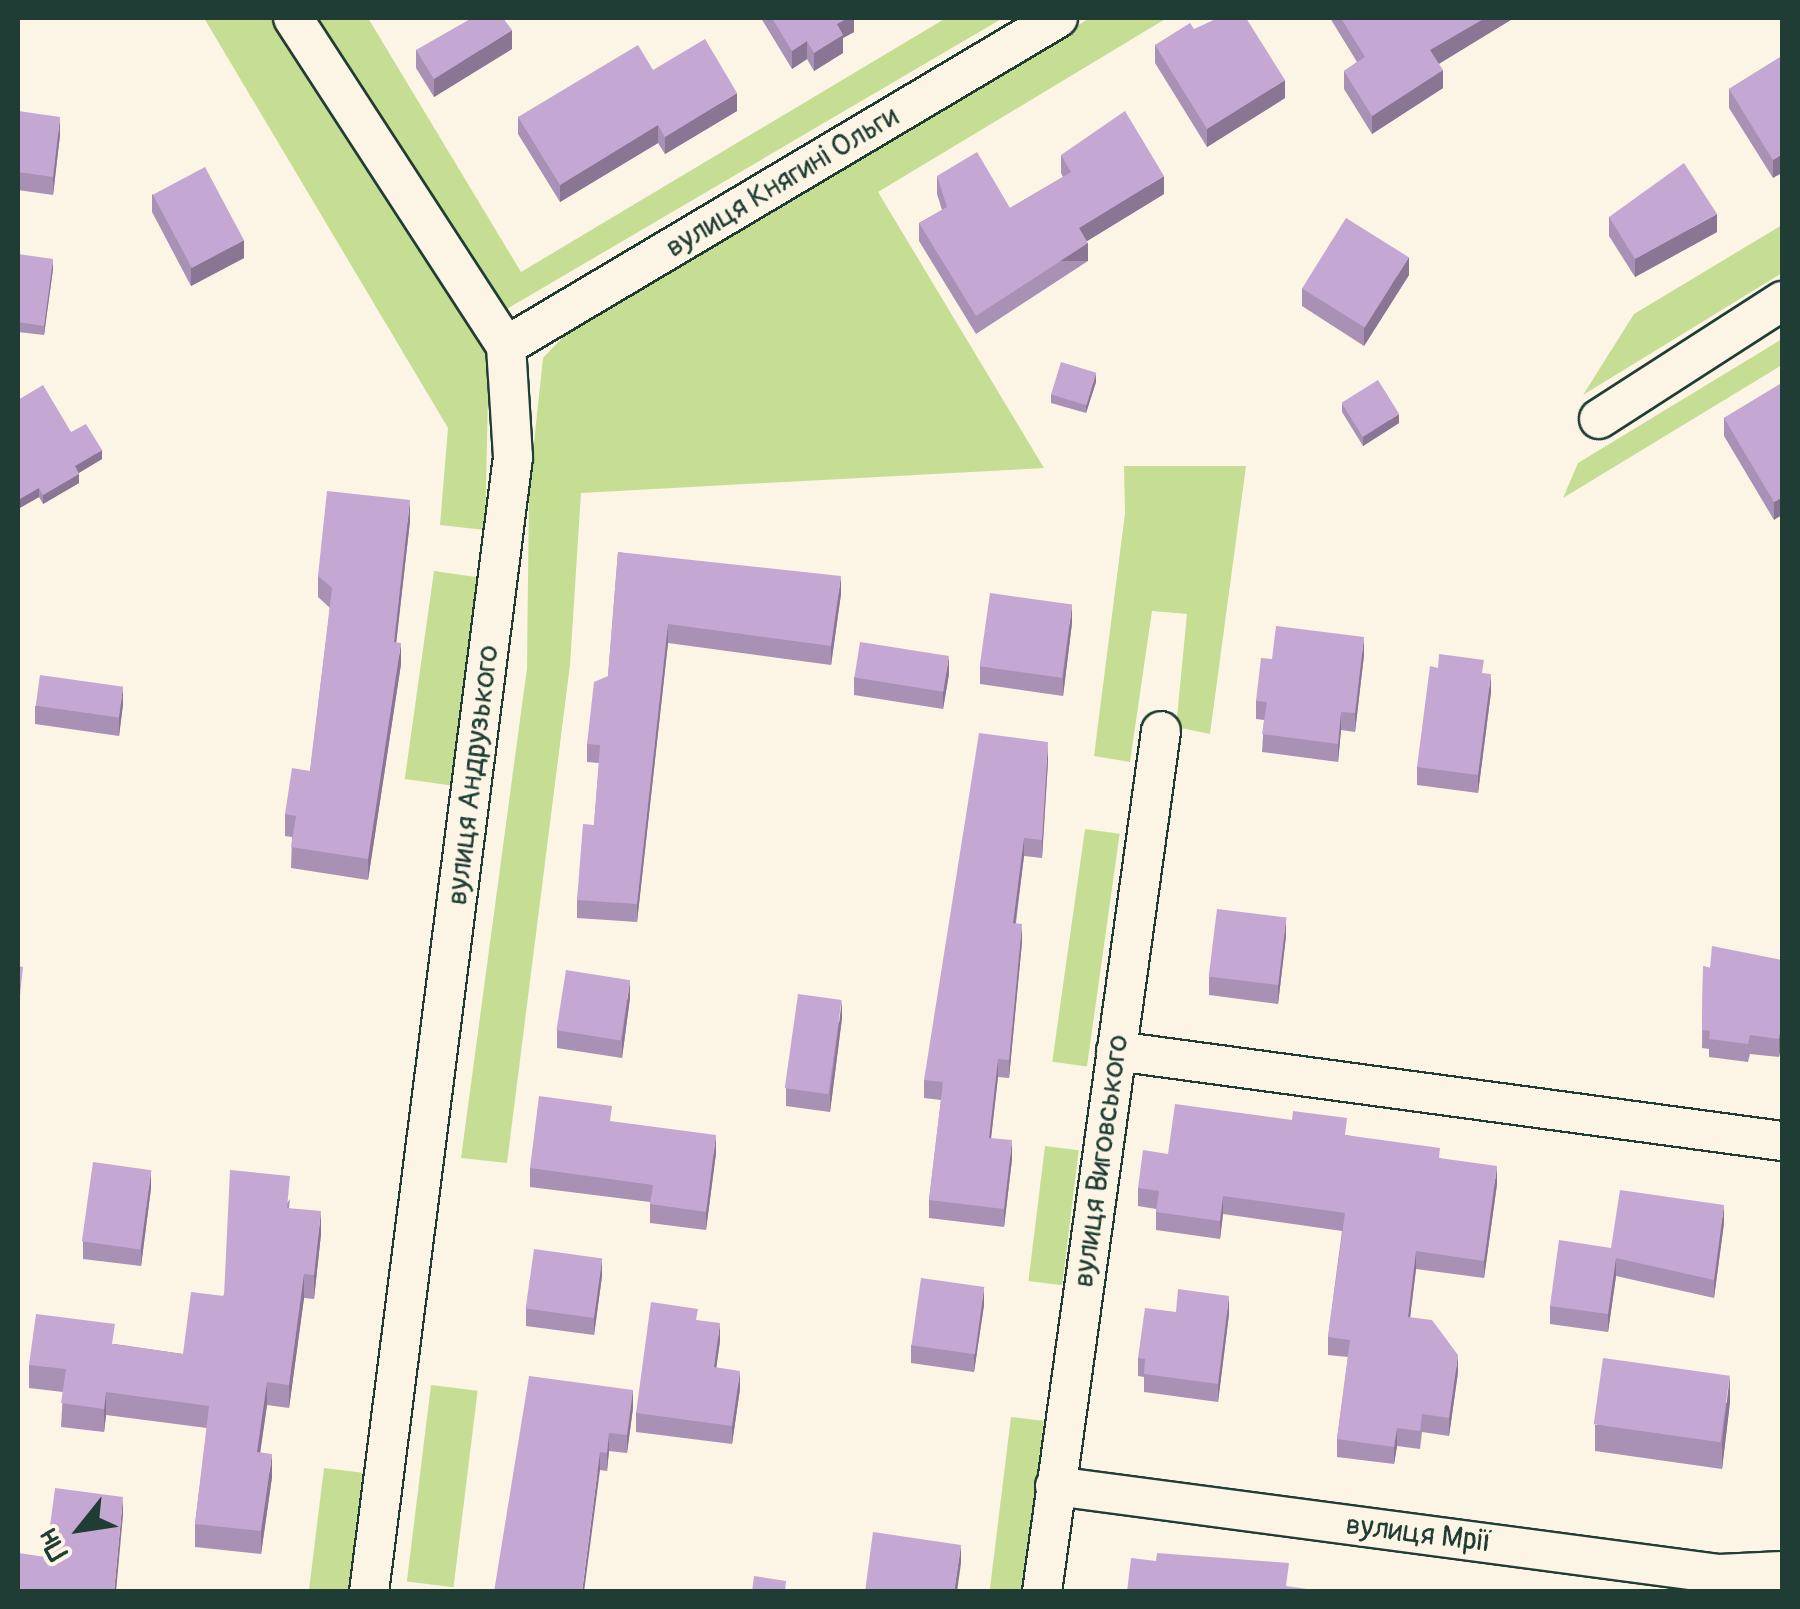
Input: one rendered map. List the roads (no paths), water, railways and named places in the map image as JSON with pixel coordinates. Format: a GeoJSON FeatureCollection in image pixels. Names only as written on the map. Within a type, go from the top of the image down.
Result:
{"type":"FeatureCollection","features":[{"type":"Feature","properties":{"kind":"street","name":"вулиця Андрузького"},"geometry":{"type":"LineString","coordinates":[[293,18],[506,346],[513,457],[369,1592]]}},
{"type":"Feature","properties":{"kind":"street","name":"вулиця Княгині Ольги"},"geometry":{"type":"LineString","coordinates":[[506,346],[1058,18]]}},
{"type":"Feature","properties":{"kind":"street"},"geometry":{"type":"LineString","coordinates":[[1599,419],[1782,301]]}},
{"type":"Feature","properties":{"kind":"street","name":"вулиця Виговського"},"geometry":{"type":"LineString","coordinates":[[1042,1592],[1161,731]]}},
{"type":"Feature","properties":{"kind":"street"},"geometry":{"type":"LineString","coordinates":[[1116,1050],[1782,1141]]}},
{"type":"Feature","properties":{"kind":"street","name":"вулиця Мрії"},"geometry":{"type":"LineString","coordinates":[[1055,1486],[1720,1574],[1782,1571]]}}]}
